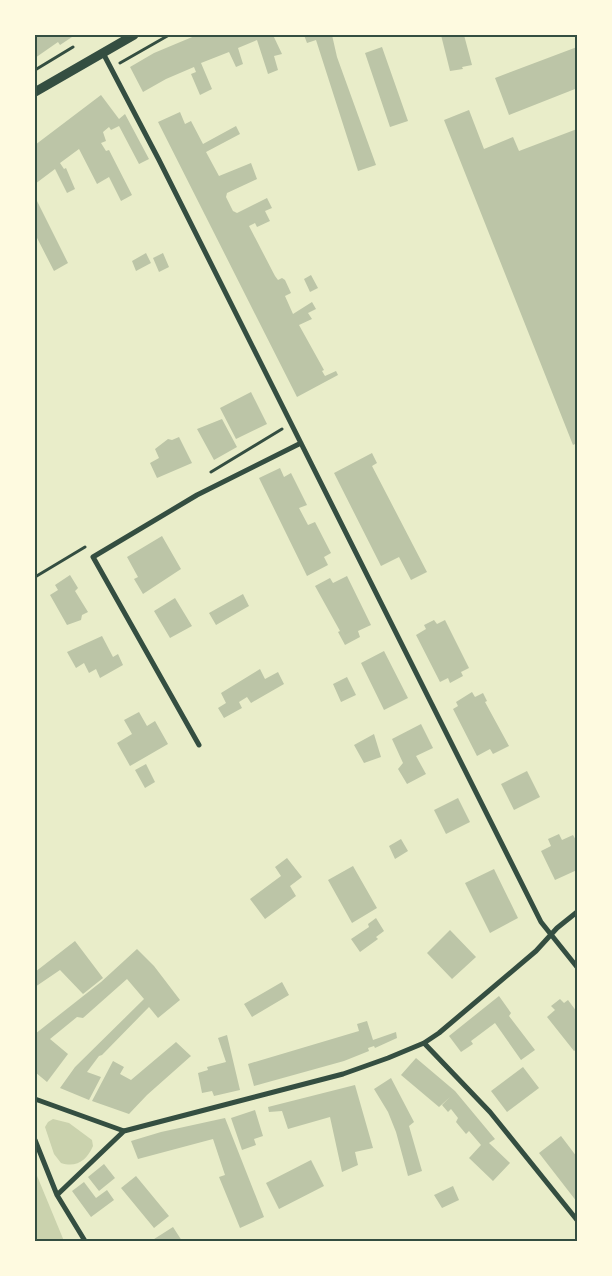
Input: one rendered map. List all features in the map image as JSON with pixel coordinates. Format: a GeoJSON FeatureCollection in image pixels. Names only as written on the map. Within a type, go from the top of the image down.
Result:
{"type":"FeatureCollection","features":[{"type":"Feature","properties":{"kind":"street"},"geometry":{"type":"LineString","coordinates":[[35,92],[134,35]]}},
{"type":"Feature","properties":{"kind":"street"},"geometry":{"type":"LineString","coordinates":[[103,53],[541,922],[577,967]]}},
{"type":"Feature","properties":{"kind":"street"},"geometry":{"type":"LineString","coordinates":[[199,745],[93,557],[197,495],[301,443]]}},
{"type":"Feature","properties":{"kind":"street"},"geometry":{"type":"LineString","coordinates":[[57,1195],[124,1131],[343,1074],[424,1043],[439,1033],[528,958],[577,912]]}},
{"type":"Feature","properties":{"kind":"street"},"geometry":{"type":"LineString","coordinates":[[424,1043],[490,1112],[577,1220]]}},
{"type":"Feature","properties":{"kind":"street"},"geometry":{"type":"LineString","coordinates":[[35,1099],[124,1131]]}},
{"type":"Feature","properties":{"kind":"street"},"geometry":{"type":"LineString","coordinates":[[35,1140],[57,1195],[85,1241]]}},
{"type":"Feature","properties":{"kind":"path"},"geometry":{"type":"LineString","coordinates":[[119,63],[169,35]]}},
{"type":"Feature","properties":{"kind":"path"},"geometry":{"type":"LineString","coordinates":[[35,70],[72,47]]}},
{"type":"Feature","properties":{"kind":"green space"},"geometry":{"type":"Polygon","coordinates":[[[53,1119],[69,1123],[92,1140],[93,1146],[91,1151],[81,1162],[77,1164],[61,1163],[54,1154],[45,1127],[53,1119]]]}},
{"type":"Feature","properties":{"kind":"green space"},"geometry":{"type":"Polygon","coordinates":[[[35,1171],[64,1241],[35,1241],[35,1171]]]}},
{"type":"Feature","properties":{"kind":"building"},"geometry":{"type":"Polygon","coordinates":[[[35,35],[75,35],[60,45],[58,42],[35,58],[35,35]]]}},
{"type":"Feature","properties":{"kind":"building"},"geometry":{"type":"Polygon","coordinates":[[[197,35],[273,35],[282,54],[274,56],[278,70],[268,74],[257,40],[238,48],[243,64],[236,67],[229,52],[201,63],[212,89],[200,95],[191,74],[196,72],[194,67],[166,79],[143,92],[130,67],[154,53],[197,35]]]}},
{"type":"Feature","properties":{"kind":"building"},"geometry":{"type":"Polygon","coordinates":[[[304,35],[332,35],[337,57],[376,165],[358,171],[316,40],[307,43],[304,35]]]}},
{"type":"Feature","properties":{"kind":"building"},"geometry":{"type":"Polygon","coordinates":[[[441,35],[464,35],[472,65],[450,71],[441,35]]]}},
{"type":"Feature","properties":{"kind":"building"},"geometry":{"type":"Polygon","coordinates":[[[382,47],[408,121],[390,127],[365,53],[382,47]]]}},
{"type":"Feature","properties":{"kind":"building"},"geometry":{"type":"Polygon","coordinates":[[[577,47],[577,94],[575,89],[509,115],[495,78],[577,47]]]}},
{"type":"Feature","properties":{"kind":"building"},"geometry":{"type":"Polygon","coordinates":[[[101,95],[119,119],[125,114],[149,159],[139,164],[119,126],[111,130],[109,127],[103,132],[106,141],[101,143],[106,151],[109,150],[132,195],[121,201],[109,177],[97,184],[79,149],[60,163],[64,169],[66,168],[75,189],[67,193],[55,169],[35,184],[35,145],[101,95]]]}},
{"type":"Feature","properties":{"kind":"building"},"geometry":{"type":"Polygon","coordinates":[[[469,110],[484,149],[513,137],[519,151],[577,129],[577,443],[573,445],[444,120],[469,110]]]}},
{"type":"Feature","properties":{"kind":"building"},"geometry":{"type":"Polygon","coordinates":[[[180,112],[185,124],[191,121],[203,144],[236,126],[240,134],[206,152],[219,176],[251,163],[257,179],[227,193],[226,197],[233,211],[237,213],[267,198],[272,208],[265,211],[270,221],[257,227],[255,223],[249,226],[275,276],[278,280],[282,278],[285,280],[291,293],[285,296],[293,314],[312,302],[316,309],[308,313],[312,319],[299,325],[324,370],[322,371],[325,376],[336,371],[338,375],[297,397],[158,122],[180,112]]]}},
{"type":"Feature","properties":{"kind":"building"},"geometry":{"type":"Polygon","coordinates":[[[35,197],[68,263],[54,271],[35,234],[35,197]]]}},
{"type":"Feature","properties":{"kind":"building"},"geometry":{"type":"Polygon","coordinates":[[[146,253],[151,263],[136,271],[132,261],[146,253]]]}},
{"type":"Feature","properties":{"kind":"building"},"geometry":{"type":"Polygon","coordinates":[[[163,253],[169,267],[159,272],[153,258],[163,253]]]}},
{"type":"Feature","properties":{"kind":"building"},"geometry":{"type":"Polygon","coordinates":[[[311,275],[318,288],[310,292],[304,279],[311,275]]]}},
{"type":"Feature","properties":{"kind":"building"},"geometry":{"type":"Polygon","coordinates":[[[251,392],[267,424],[236,439],[220,408],[251,392]]]}},
{"type":"Feature","properties":{"kind":"building"},"geometry":{"type":"Polygon","coordinates":[[[222,419],[237,447],[214,460],[197,429],[222,419]]]}},
{"type":"Feature","properties":{"kind":"building"},"geometry":{"type":"Polygon","coordinates":[[[179,437],[192,463],[157,478],[150,463],[159,458],[155,449],[168,439],[172,440],[179,437]]]}},
{"type":"Feature","properties":{"kind":"building"},"geometry":{"type":"Polygon","coordinates":[[[372,453],[377,463],[372,466],[427,572],[411,580],[399,557],[381,566],[334,473],[372,453]]]}},
{"type":"Feature","properties":{"kind":"building"},"geometry":{"type":"Polygon","coordinates":[[[280,468],[284,477],[291,473],[307,505],[299,508],[308,525],[315,522],[331,553],[324,557],[328,565],[307,576],[259,478],[280,468]]]}},
{"type":"Feature","properties":{"kind":"building"},"geometry":{"type":"Polygon","coordinates":[[[162,536],[181,569],[143,594],[134,579],[138,577],[127,557],[162,536]]]}},
{"type":"Feature","properties":{"kind":"building"},"geometry":{"type":"Polygon","coordinates":[[[70,575],[78,588],[75,591],[88,612],[82,615],[81,620],[67,625],[50,595],[58,590],[55,585],[70,575]]]}},
{"type":"Feature","properties":{"kind":"building"},"geometry":{"type":"Polygon","coordinates":[[[347,576],[371,625],[358,631],[360,637],[345,645],[338,632],[340,631],[315,586],[330,578],[333,583],[347,576]]]}},
{"type":"Feature","properties":{"kind":"building"},"geometry":{"type":"Polygon","coordinates":[[[243,594],[249,606],[216,625],[209,613],[243,594]]]}},
{"type":"Feature","properties":{"kind":"building"},"geometry":{"type":"Polygon","coordinates":[[[175,598],[192,626],[170,638],[154,611],[175,598]]]}},
{"type":"Feature","properties":{"kind":"building"},"geometry":{"type":"Polygon","coordinates":[[[434,620],[437,624],[445,620],[469,668],[461,672],[463,676],[450,683],[448,678],[440,682],[416,635],[426,629],[424,625],[434,620]]]}},
{"type":"Feature","properties":{"kind":"building"},"geometry":{"type":"Polygon","coordinates":[[[102,636],[113,657],[118,654],[123,665],[100,678],[96,669],[89,673],[84,663],[76,668],[67,652],[102,636]]]}},
{"type":"Feature","properties":{"kind":"building"},"geometry":{"type":"Polygon","coordinates":[[[384,651],[408,698],[384,710],[361,663],[384,651]]]}},
{"type":"Feature","properties":{"kind":"building"},"geometry":{"type":"Polygon","coordinates":[[[260,669],[265,679],[278,672],[284,684],[251,703],[247,697],[239,702],[242,708],[224,718],[218,708],[226,703],[221,693],[260,669]]]}},
{"type":"Feature","properties":{"kind":"building"},"geometry":{"type":"Polygon","coordinates":[[[347,677],[356,695],[341,702],[333,684],[347,677]]]}},
{"type":"Feature","properties":{"kind":"building"},"geometry":{"type":"Polygon","coordinates":[[[472,692],[475,697],[483,693],[487,701],[485,702],[509,746],[493,754],[490,749],[477,756],[453,709],[458,706],[456,702],[472,692]]]}},
{"type":"Feature","properties":{"kind":"building"},"geometry":{"type":"Polygon","coordinates":[[[139,712],[147,726],[155,721],[168,744],[130,766],[117,743],[132,734],[124,720],[139,712]]]}},
{"type":"Feature","properties":{"kind":"building"},"geometry":{"type":"Polygon","coordinates":[[[421,724],[433,748],[416,756],[426,774],[407,784],[398,769],[403,763],[392,739],[421,724]]]}},
{"type":"Feature","properties":{"kind":"building"},"geometry":{"type":"Polygon","coordinates":[[[374,734],[381,757],[364,763],[354,745],[374,734]]]}},
{"type":"Feature","properties":{"kind":"building"},"geometry":{"type":"Polygon","coordinates":[[[146,764],[155,782],[145,788],[135,770],[146,764]]]}},
{"type":"Feature","properties":{"kind":"building"},"geometry":{"type":"Polygon","coordinates":[[[527,771],[540,797],[514,810],[501,784],[527,771]]]}},
{"type":"Feature","properties":{"kind":"building"},"geometry":{"type":"Polygon","coordinates":[[[458,798],[470,822],[446,834],[434,810],[458,798]]]}},
{"type":"Feature","properties":{"kind":"building"},"geometry":{"type":"Polygon","coordinates":[[[559,834],[562,840],[573,835],[577,842],[577,870],[555,880],[541,851],[551,846],[548,839],[559,834]]]}},
{"type":"Feature","properties":{"kind":"building"},"geometry":{"type":"Polygon","coordinates":[[[401,839],[408,851],[395,859],[389,846],[401,839]]]}},
{"type":"Feature","properties":{"kind":"building"},"geometry":{"type":"Polygon","coordinates":[[[287,858],[302,877],[290,886],[296,896],[265,919],[250,899],[281,876],[275,867],[287,858]]]}},
{"type":"Feature","properties":{"kind":"building"},"geometry":{"type":"Polygon","coordinates":[[[353,866],[377,908],[352,923],[328,880],[353,866]]]}},
{"type":"Feature","properties":{"kind":"building"},"geometry":{"type":"Polygon","coordinates":[[[494,869],[518,918],[490,933],[465,883],[494,869]]]}},
{"type":"Feature","properties":{"kind":"building"},"geometry":{"type":"Polygon","coordinates":[[[376,918],[384,931],[376,937],[378,939],[360,952],[351,939],[369,927],[368,924],[376,918]]]}},
{"type":"Feature","properties":{"kind":"building"},"geometry":{"type":"Polygon","coordinates":[[[450,930],[476,957],[452,979],[427,953],[450,930]]]}},
{"type":"Feature","properties":{"kind":"building"},"geometry":{"type":"Polygon","coordinates":[[[75,941],[103,978],[83,994],[60,970],[35,987],[35,972],[75,941]]]}},
{"type":"Feature","properties":{"kind":"building"},"geometry":{"type":"Polygon","coordinates":[[[137,949],[154,966],[180,1000],[158,1018],[149,1007],[99,1056],[87,1072],[101,1077],[89,1100],[60,1088],[75,1067],[144,999],[127,979],[83,1018],[77,1017],[50,1039],[68,1054],[47,1082],[35,1072],[35,1034],[101,982],[137,949]]]}},
{"type":"Feature","properties":{"kind":"building"},"geometry":{"type":"Polygon","coordinates":[[[282,982],[289,995],[252,1017],[244,1004],[282,982]]]}},
{"type":"Feature","properties":{"kind":"building"},"geometry":{"type":"Polygon","coordinates":[[[499,996],[511,1013],[509,1016],[535,1050],[521,1060],[495,1023],[471,1041],[473,1044],[461,1052],[449,1036],[499,996]]]}},
{"type":"Feature","properties":{"kind":"building"},"geometry":{"type":"Polygon","coordinates":[[[560,999],[564,1003],[568,1000],[577,1012],[577,1049],[574,1051],[547,1017],[555,1010],[551,1006],[560,999]]]}},
{"type":"Feature","properties":{"kind":"building"},"geometry":{"type":"Polygon","coordinates":[[[367,1021],[373,1040],[396,1032],[397,1038],[375,1048],[374,1046],[368,1048],[369,1051],[344,1061],[254,1086],[248,1064],[359,1031],[357,1024],[367,1021]]]}},
{"type":"Feature","properties":{"kind":"building"},"geometry":{"type":"Polygon","coordinates":[[[227,1035],[240,1090],[214,1096],[212,1091],[202,1093],[198,1073],[208,1070],[207,1067],[226,1062],[218,1038],[227,1035]]]}},
{"type":"Feature","properties":{"kind":"building"},"geometry":{"type":"Polygon","coordinates":[[[176,1042],[191,1056],[147,1095],[129,1114],[92,1101],[113,1061],[124,1067],[120,1074],[131,1080],[176,1042]]]}},
{"type":"Feature","properties":{"kind":"building"},"geometry":{"type":"Polygon","coordinates":[[[416,1058],[455,1091],[495,1139],[489,1143],[510,1163],[493,1181],[469,1158],[481,1145],[469,1131],[466,1134],[456,1122],[458,1118],[451,1109],[448,1112],[442,1105],[450,1097],[439,1107],[401,1075],[416,1058]]]}},
{"type":"Feature","properties":{"kind":"building"},"geometry":{"type":"Polygon","coordinates":[[[523,1067],[539,1088],[507,1112],[491,1091],[523,1067]]]}},
{"type":"Feature","properties":{"kind":"building"},"geometry":{"type":"Polygon","coordinates":[[[391,1078],[414,1122],[409,1126],[422,1171],[408,1176],[396,1132],[388,1112],[374,1089],[391,1078]]]}},
{"type":"Feature","properties":{"kind":"building"},"geometry":{"type":"Polygon","coordinates":[[[355,1085],[373,1148],[355,1152],[358,1165],[342,1172],[330,1117],[288,1129],[282,1111],[269,1112],[268,1107],[355,1085]]]}},
{"type":"Feature","properties":{"kind":"building"},"geometry":{"type":"Polygon","coordinates":[[[255,1110],[263,1136],[254,1139],[256,1145],[242,1150],[231,1118],[255,1110]]]}},
{"type":"Feature","properties":{"kind":"building"},"geometry":{"type":"Polygon","coordinates":[[[225,1118],[264,1217],[240,1228],[219,1177],[225,1175],[213,1139],[138,1159],[131,1141],[161,1132],[225,1118]]]}},
{"type":"Feature","properties":{"kind":"building"},"geometry":{"type":"Polygon","coordinates":[[[561,1136],[577,1157],[577,1202],[539,1153],[561,1136]]]}},
{"type":"Feature","properties":{"kind":"building"},"geometry":{"type":"Polygon","coordinates":[[[311,1160],[324,1186],[279,1209],[266,1183],[311,1160]]]}},
{"type":"Feature","properties":{"kind":"building"},"geometry":{"type":"Polygon","coordinates":[[[104,1164],[115,1178],[99,1191],[88,1177],[104,1164]]]}},
{"type":"Feature","properties":{"kind":"building"},"geometry":{"type":"Polygon","coordinates":[[[136,1176],[169,1216],[154,1228],[121,1188],[136,1176]]]}},
{"type":"Feature","properties":{"kind":"building"},"geometry":{"type":"Polygon","coordinates":[[[84,1182],[96,1198],[107,1190],[114,1200],[91,1217],[72,1191],[84,1182]]]}},
{"type":"Feature","properties":{"kind":"building"},"geometry":{"type":"Polygon","coordinates":[[[453,1186],[459,1200],[442,1208],[434,1195],[453,1186]]]}},
{"type":"Feature","properties":{"kind":"building"},"geometry":{"type":"Polygon","coordinates":[[[173,1227],[182,1241],[151,1241],[173,1227]]]}}]}
